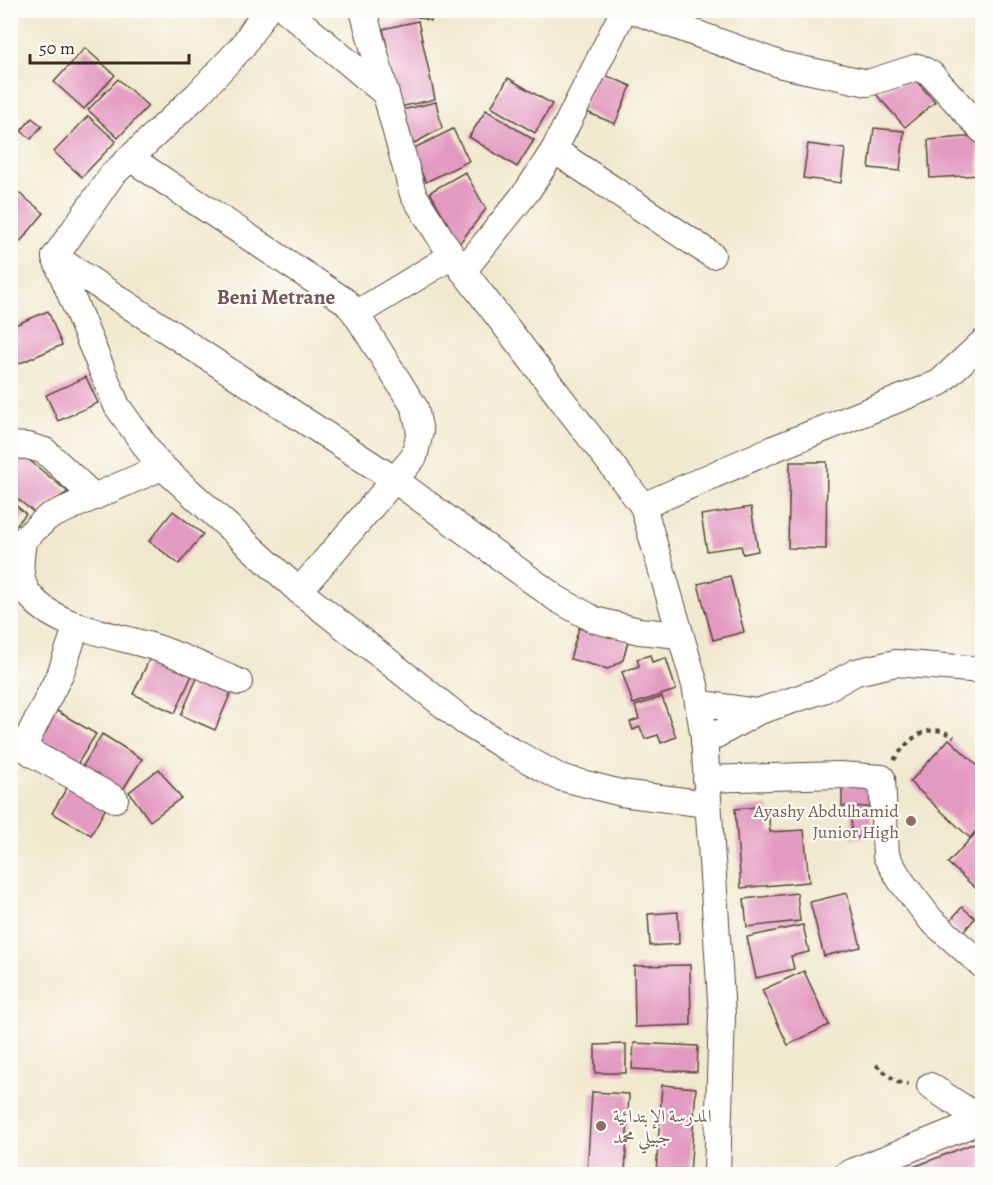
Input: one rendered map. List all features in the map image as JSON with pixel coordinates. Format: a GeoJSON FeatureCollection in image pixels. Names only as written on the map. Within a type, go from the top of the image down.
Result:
{"type":"FeatureCollection","features":[{"type":"Feature","properties":{"kind":"street"},"geometry":{"type":"LineString","coordinates":[[55,257],[112,175],[197,94],[242,47],[266,10]]}},
{"type":"Feature","properties":{"kind":"street"},"geometry":{"type":"LineString","coordinates":[[286,10],[386,93]]}},
{"type":"Feature","properties":{"kind":"street"},"geometry":{"type":"LineString","coordinates":[[363,10],[413,194],[458,263],[643,507],[695,685],[704,742],[722,1015],[717,1174]]}},
{"type":"Feature","properties":{"kind":"street"},"geometry":{"type":"LineString","coordinates":[[356,314],[458,263],[528,190],[554,150],[624,10]]}},
{"type":"Feature","properties":{"kind":"street"},"geometry":{"type":"LineString","coordinates":[[632,10],[782,65],[868,83],[918,67],[931,74],[982,130]]}},
{"type":"Feature","properties":{"kind":"street"},"geometry":{"type":"LineString","coordinates":[[554,150],[712,255]]}},
{"type":"Feature","properties":{"kind":"street"},"geometry":{"type":"LineString","coordinates":[[130,158],[345,302],[356,314],[415,408],[420,432],[414,457],[299,591]]}},
{"type":"Feature","properties":{"kind":"street"},"geometry":{"type":"LineString","coordinates":[[55,257],[117,406],[137,436],[162,466],[299,591],[465,722],[559,777],[621,793],[706,791],[840,775],[882,778],[886,856],[901,881],[931,920],[982,964]]}},
{"type":"Feature","properties":{"kind":"street"},"geometry":{"type":"LineString","coordinates":[[55,257],[394,480],[557,599],[595,620],[639,631],[680,635]]}},
{"type":"Feature","properties":{"kind":"street"},"geometry":{"type":"LineString","coordinates":[[643,507],[773,449],[939,383],[982,343]]}},
{"type":"Feature","properties":{"kind":"street"},"geometry":{"type":"LineString","coordinates":[[10,445],[28,446],[45,451],[94,497]]}},
{"type":"Feature","properties":{"kind":"street"},"geometry":{"type":"LineString","coordinates":[[162,466],[48,517],[23,540],[20,571],[27,592],[40,606],[61,619],[155,647],[240,682]]}},
{"type":"Feature","properties":{"kind":"street"},"geometry":{"type":"LineString","coordinates":[[77,625],[61,672],[26,742],[28,750],[33,754],[115,799]]}},
{"type":"Feature","properties":{"kind":"street"},"geometry":{"type":"LineString","coordinates":[[704,742],[757,712],[823,690],[856,672],[896,663],[982,670]]}},
{"type":"Feature","properties":{"kind":"street"},"geometry":{"type":"LineString","coordinates":[[698,703],[757,712]]}},
{"type":"Feature","properties":{"kind":"street"},"geometry":{"type":"LineString","coordinates":[[930,1086],[982,1120]]}},
{"type":"Feature","properties":{"kind":"street"},"geometry":{"type":"LineString","coordinates":[[847,1174],[982,1120]]}},
{"type":"Feature","properties":{"kind":"path"},"geometry":{"type":"LineString","coordinates":[[882,778],[900,752],[923,731],[944,730],[954,737]]}},
{"type":"Feature","properties":{"kind":"path"},"geometry":{"type":"LineString","coordinates":[[876,1065],[897,1082],[930,1086]]}},
{"type":"Feature","properties":{"kind":"building"},"geometry":{"type":"Polygon","coordinates":[[[394,10],[434,10],[431,21],[394,10]]]}},
{"type":"Feature","properties":{"kind":"building"},"geometry":{"type":"Polygon","coordinates":[[[418,21],[435,99],[400,107],[383,29],[418,21]]]}},
{"type":"Feature","properties":{"kind":"building"},"geometry":{"type":"Polygon","coordinates":[[[85,48],[115,75],[84,109],[54,82],[85,48]]]}},
{"type":"Feature","properties":{"kind":"building"},"geometry":{"type":"Polygon","coordinates":[[[598,72],[631,86],[615,124],[582,110],[598,72]]]}},
{"type":"Feature","properties":{"kind":"building"},"geometry":{"type":"Polygon","coordinates":[[[508,78],[552,104],[535,133],[491,107],[508,78]]]}},
{"type":"Feature","properties":{"kind":"building"},"geometry":{"type":"Polygon","coordinates":[[[914,78],[935,102],[905,127],[875,93],[914,78]]]}},
{"type":"Feature","properties":{"kind":"building"},"geometry":{"type":"Polygon","coordinates":[[[118,79],[148,106],[118,138],[88,110],[118,79]]]}},
{"type":"Feature","properties":{"kind":"building"},"geometry":{"type":"Polygon","coordinates":[[[436,102],[442,128],[409,146],[402,110],[436,102]]]}},
{"type":"Feature","properties":{"kind":"building"},"geometry":{"type":"Polygon","coordinates":[[[486,110],[534,140],[517,167],[469,137],[486,110]]]}},
{"type":"Feature","properties":{"kind":"building"},"geometry":{"type":"Polygon","coordinates":[[[88,116],[116,141],[82,177],[54,152],[88,116]]]}},
{"type":"Feature","properties":{"kind":"building"},"geometry":{"type":"Polygon","coordinates":[[[32,118],[42,126],[31,139],[21,131],[32,118]]]}},
{"type":"Feature","properties":{"kind":"building"},"geometry":{"type":"Polygon","coordinates":[[[874,128],[904,131],[900,171],[869,168],[874,128]]]}},
{"type":"Feature","properties":{"kind":"building"},"geometry":{"type":"Polygon","coordinates":[[[453,129],[469,161],[426,182],[410,150],[453,129]]]}},
{"type":"Feature","properties":{"kind":"building"},"geometry":{"type":"Polygon","coordinates":[[[977,136],[979,175],[930,178],[928,140],[977,136]]]}},
{"type":"Feature","properties":{"kind":"building"},"geometry":{"type":"Polygon","coordinates":[[[808,144],[845,149],[841,183],[803,178],[808,144]]]}},
{"type":"Feature","properties":{"kind":"building"},"geometry":{"type":"Polygon","coordinates":[[[465,172],[486,209],[459,244],[430,192],[465,172]]]}},
{"type":"Feature","properties":{"kind":"building"},"geometry":{"type":"Polygon","coordinates":[[[10,186],[44,213],[15,248],[10,245],[10,186]]]}},
{"type":"Feature","properties":{"kind":"building"},"geometry":{"type":"Polygon","coordinates":[[[48,311],[62,345],[18,364],[10,346],[10,327],[48,311]]]}},
{"type":"Feature","properties":{"kind":"building"},"geometry":{"type":"Polygon","coordinates":[[[86,377],[98,403],[58,421],[46,395],[86,377]]]}},
{"type":"Feature","properties":{"kind":"building"},"geometry":{"type":"Polygon","coordinates":[[[18,451],[68,492],[35,513],[10,493],[10,460],[18,451]]]}},
{"type":"Feature","properties":{"kind":"building"},"geometry":{"type":"Polygon","coordinates":[[[790,462],[827,462],[826,549],[788,548],[790,462]]]}},
{"type":"Feature","properties":{"kind":"building"},"geometry":{"type":"Polygon","coordinates":[[[10,500],[26,514],[10,532],[10,500]]]}},
{"type":"Feature","properties":{"kind":"building"},"geometry":{"type":"Polygon","coordinates":[[[751,507],[758,551],[743,554],[741,546],[707,551],[701,515],[751,507]]]}},
{"type":"Feature","properties":{"kind":"building"},"geometry":{"type":"Polygon","coordinates":[[[173,511],[203,534],[179,564],[149,541],[173,511]]]}},
{"type":"Feature","properties":{"kind":"building"},"geometry":{"type":"Polygon","coordinates":[[[730,576],[744,632],[713,640],[698,584],[730,576]]]}},
{"type":"Feature","properties":{"kind":"building"},"geometry":{"type":"Polygon","coordinates":[[[579,628],[628,641],[623,660],[608,669],[570,659],[579,628]]]}},
{"type":"Feature","properties":{"kind":"building"},"geometry":{"type":"Polygon","coordinates":[[[650,655],[652,662],[666,658],[676,690],[633,704],[622,672],[639,666],[637,659],[650,655]]]}},
{"type":"Feature","properties":{"kind":"building"},"geometry":{"type":"Polygon","coordinates":[[[151,656],[192,675],[175,713],[133,694],[151,656]]]}},
{"type":"Feature","properties":{"kind":"building"},"geometry":{"type":"Polygon","coordinates":[[[198,676],[232,690],[215,730],[181,715],[198,676]]]}},
{"type":"Feature","properties":{"kind":"building"},"geometry":{"type":"Polygon","coordinates":[[[662,697],[676,737],[661,743],[658,735],[645,739],[640,727],[633,730],[630,722],[639,719],[635,706],[662,697]]]}},
{"type":"Feature","properties":{"kind":"building"},"geometry":{"type":"Polygon","coordinates":[[[52,708],[96,734],[75,768],[32,742],[52,708]]]}},
{"type":"Feature","properties":{"kind":"building"},"geometry":{"type":"Polygon","coordinates":[[[102,734],[142,759],[121,793],[81,769],[102,734]]]}},
{"type":"Feature","properties":{"kind":"building"},"geometry":{"type":"Polygon","coordinates":[[[949,739],[982,770],[982,824],[970,838],[910,782],[949,739]]]}},
{"type":"Feature","properties":{"kind":"building"},"geometry":{"type":"Polygon","coordinates":[[[159,769],[181,798],[150,821],[129,792],[159,769]]]}},
{"type":"Feature","properties":{"kind":"building"},"geometry":{"type":"Polygon","coordinates":[[[69,784],[107,806],[91,835],[52,813],[69,784]]]}},
{"type":"Feature","properties":{"kind":"building"},"geometry":{"type":"Polygon","coordinates":[[[842,786],[870,786],[870,807],[842,806],[842,786]]]}},
{"type":"Feature","properties":{"kind":"building"},"geometry":{"type":"Polygon","coordinates":[[[768,806],[770,832],[804,830],[809,882],[741,888],[735,809],[768,806]]]}},
{"type":"Feature","properties":{"kind":"building"},"geometry":{"type":"Polygon","coordinates":[[[851,814],[871,814],[871,837],[852,838],[851,814]]]}},
{"type":"Feature","properties":{"kind":"building"},"geometry":{"type":"Polygon","coordinates":[[[982,826],[982,894],[948,863],[982,826]]]}},
{"type":"Feature","properties":{"kind":"building"},"geometry":{"type":"Polygon","coordinates":[[[797,893],[800,921],[747,927],[744,899],[797,893]]]}},
{"type":"Feature","properties":{"kind":"building"},"geometry":{"type":"Polygon","coordinates":[[[847,893],[861,947],[824,956],[810,902],[847,893]]]}},
{"type":"Feature","properties":{"kind":"building"},"geometry":{"type":"Polygon","coordinates":[[[962,907],[975,918],[961,935],[948,923],[962,907]]]}},
{"type":"Feature","properties":{"kind":"building"},"geometry":{"type":"Polygon","coordinates":[[[678,912],[679,944],[650,946],[648,914],[678,912]]]}},
{"type":"Feature","properties":{"kind":"building"},"geometry":{"type":"Polygon","coordinates":[[[803,925],[809,952],[791,956],[794,969],[756,978],[747,937],[803,925]]]}},
{"type":"Feature","properties":{"kind":"building"},"geometry":{"type":"Polygon","coordinates":[[[690,965],[691,1025],[635,1027],[634,966],[690,965]]]}},
{"type":"Feature","properties":{"kind":"building"},"geometry":{"type":"Polygon","coordinates":[[[804,971],[829,1025],[788,1045],[762,990],[804,971]]]}},
{"type":"Feature","properties":{"kind":"building"},"geometry":{"type":"Polygon","coordinates":[[[634,1043],[698,1046],[697,1072],[632,1069],[634,1043]]]}},
{"type":"Feature","properties":{"kind":"building"},"geometry":{"type":"Polygon","coordinates":[[[626,1044],[626,1073],[595,1073],[595,1045],[626,1044]]]}},
{"type":"Feature","properties":{"kind":"building"},"geometry":{"type":"Polygon","coordinates":[[[662,1085],[696,1088],[690,1174],[656,1174],[662,1085]]]}},
{"type":"Feature","properties":{"kind":"building"},"geometry":{"type":"Polygon","coordinates":[[[592,1092],[629,1094],[625,1174],[587,1174],[592,1092]]]}},
{"type":"Feature","properties":{"kind":"building"},"geometry":{"type":"Polygon","coordinates":[[[977,1142],[982,1155],[982,1174],[896,1174],[977,1142]]]}},
{"type":"Feature","properties":{"kind":"place","name":"Ayashy Abdulhamid Junior High"},"geometry":{"type":"Point","coordinates":[911,821]}},
{"type":"Feature","properties":{"kind":"place","name":"المدرسة الإبتدائية جبيلي محمد"},"geometry":{"type":"Point","coordinates":[601,1126]}},
{"type":"Feature","properties":{"kind":"district","name":"Beni Metrane"},"geometry":{"type":"Point","coordinates":[276,297]}}]}
